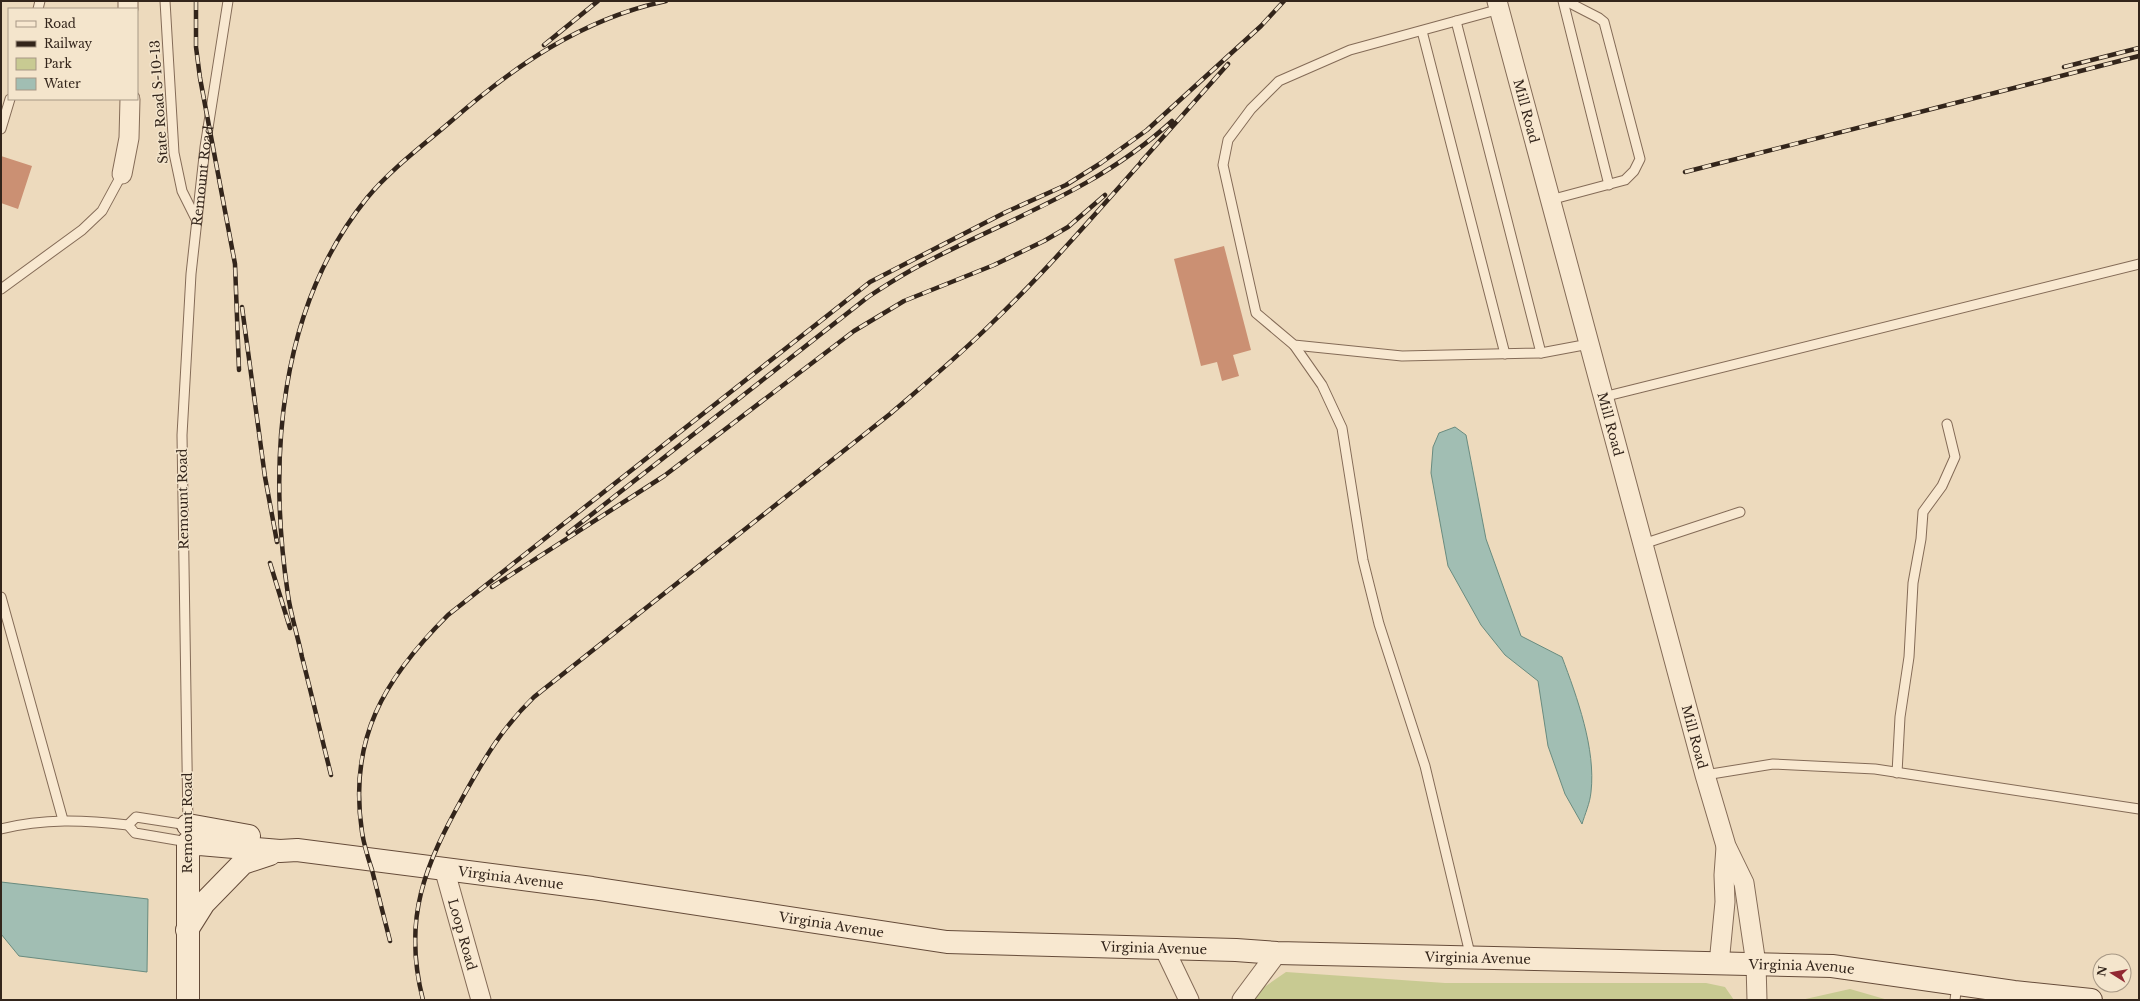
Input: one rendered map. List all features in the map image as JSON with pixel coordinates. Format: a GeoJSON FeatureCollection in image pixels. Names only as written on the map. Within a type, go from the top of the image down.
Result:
{"type":"FeatureCollection","features":[{"type":"Feature","properties":{"kind":"main road","name":"Virginia Avenue"},"geometry":{"type":"LineString","coordinates":[[188,834],[289,851],[444,868],[592,888],[947,942],[1164,948],[1277,953],[1832,966],[1956,992],[2091,1000]]}},
{"type":"Feature","properties":{"kind":"main road","name":"Remount Road"},"geometry":{"type":"LineString","coordinates":[[188,834],[186,930],[188,1000]]}},
{"type":"Feature","properties":{"kind":"main road"},"geometry":{"type":"LineString","coordinates":[[186,930],[208,898],[243,863],[289,851]]}},
{"type":"Feature","properties":{"kind":"street","name":"Mill Road"},"geometry":{"type":"LineString","coordinates":[[1498,5],[1705,775],[1726,846],[1744,883],[1756,964],[1757,1000]]}},
{"type":"Feature","properties":{"kind":"street"},"geometry":{"type":"LineString","coordinates":[[122,174],[129,138],[130,100]]}},
{"type":"Feature","properties":{"kind":"street","name":"Mill Road"},"geometry":{"type":"LineString","coordinates":[[1719,964],[1725,902],[1724,875],[1726,846]]}},
{"type":"Feature","properties":{"kind":"street","name":"Loop Road"},"geometry":{"type":"LineString","coordinates":[[444,868],[481,1000]]}},
{"type":"Feature","properties":{"kind":"street"},"geometry":{"type":"LineString","coordinates":[[1164,948],[1189,1000]]}},
{"type":"Feature","properties":{"kind":"street"},"geometry":{"type":"LineString","coordinates":[[1242,1000],[1277,953]]}},
{"type":"Feature","properties":{"kind":"lane","name":"State Road S-10-13"},"geometry":{"type":"LineString","coordinates":[[165,1],[174,153],[182,191],[197,221]]}},
{"type":"Feature","properties":{"kind":"lane","name":"Remount Road"},"geometry":{"type":"LineString","coordinates":[[188,834],[182,435],[191,274],[205,148],[228,1]]}},
{"type":"Feature","properties":{"kind":"lane"},"geometry":{"type":"LineString","coordinates":[[1562,1],[1610,185]]}},
{"type":"Feature","properties":{"kind":"lane"},"geometry":{"type":"LineString","coordinates":[[1550,200],[1625,180],[1634,171],[1640,159],[1604,22],[1566,1]]}},
{"type":"Feature","properties":{"kind":"lane"},"geometry":{"type":"LineString","coordinates":[[1472,958],[1425,766],[1379,624],[1363,560],[1342,428],[1322,385],[1294,345],[1256,313],[1222,165],[1228,140],[1251,109],[1279,81],[1350,50],[1456,21],[1498,5]]}},
{"type":"Feature","properties":{"kind":"lane"},"geometry":{"type":"LineString","coordinates":[[1456,21],[1541,353]]}},
{"type":"Feature","properties":{"kind":"lane"},"geometry":{"type":"LineString","coordinates":[[1422,31],[1505,354]]}},
{"type":"Feature","properties":{"kind":"lane"},"geometry":{"type":"LineString","coordinates":[[1,129],[10,100]]}},
{"type":"Feature","properties":{"kind":"lane"},"geometry":{"type":"LineString","coordinates":[[1,289],[82,230],[102,211],[122,174]]}},
{"type":"Feature","properties":{"kind":"lane"},"geometry":{"type":"LineString","coordinates":[[1603,397],[2139,264]]}},
{"type":"Feature","properties":{"kind":"lane"},"geometry":{"type":"LineString","coordinates":[[1294,345],[1402,356],[1541,353],[1589,344]]}},
{"type":"Feature","properties":{"kind":"lane"},"geometry":{"type":"LineString","coordinates":[[1896,772],[1900,717],[1909,657],[1913,582],[1921,539],[1923,512],[1942,486],[1956,457],[1947,424]]}},
{"type":"Feature","properties":{"kind":"lane"},"geometry":{"type":"LineString","coordinates":[[1643,544],[1740,512]]}},
{"type":"Feature","properties":{"kind":"lane"},"geometry":{"type":"LineString","coordinates":[[1,597],[63,820]]}},
{"type":"Feature","properties":{"kind":"lane"},"geometry":{"type":"LineString","coordinates":[[1705,775],[1774,764],[1875,769],[2139,809]]}},
{"type":"Feature","properties":{"kind":"lane"},"geometry":{"type":"LineString","coordinates":[[128,825],[136,817],[188,834]]}},
{"type":"Feature","properties":{"kind":"lane"},"geometry":{"type":"LineString","coordinates":[[1,829],[24,823],[63,820],[128,825],[135,833],[188,834]]}},
{"type":"Feature","properties":{"kind":"green space"},"geometry":{"type":"Polygon","coordinates":[[[1286,972],[1445,983],[1706,983],[1725,987],[1734,1000],[1252,1000],[1260,990],[1286,972]]]}},
{"type":"Feature","properties":{"kind":"green space"},"geometry":{"type":"Polygon","coordinates":[[[1850,989],[1888,1000],[1801,1000],[1850,989]]]}},
{"type":"Feature","properties":{"kind":"water"},"geometry":{"type":"Polygon","coordinates":[[[1455,427],[1466,435],[1486,539],[1521,636],[1562,657],[1574,689],[1584,723],[1591,758],[1592,775],[1589,804],[1582,824],[1565,794],[1548,746],[1538,681],[1505,655],[1481,625],[1448,566],[1431,473],[1433,447],[1439,433],[1455,427]]]}},
{"type":"Feature","properties":{"kind":"water"},"geometry":{"type":"Polygon","coordinates":[[[1,882],[148,899],[147,972],[19,956],[1,934],[1,882]]]}},
{"type":"Feature","properties":{"kind":"building"},"geometry":{"type":"Polygon","coordinates":[[[1,156],[32,166],[18,209],[1,203],[1,156]]]}},
{"type":"Feature","properties":{"kind":"building"},"geometry":{"type":"Polygon","coordinates":[[[1224,246],[1251,350],[1233,355],[1239,376],[1222,381],[1217,362],[1201,366],[1174,259],[1224,246]]]}},
{"type":"Feature","properties":{"kind":"railway"},"geometry":{"type":"LineString","coordinates":[[196,1],[196,47],[200,78],[235,264],[239,370]]}},
{"type":"Feature","properties":{"kind":"railway"},"geometry":{"type":"LineString","coordinates":[[544,45],[598,1]]}},
{"type":"Feature","properties":{"kind":"railway"},"geometry":{"type":"LineString","coordinates":[[331,775],[289,603],[282,544],[279,492],[281,440],[287,388],[298,337],[314,288],[337,241],[367,198],[396,168],[473,102],[523,65],[577,33],[605,20],[635,9],[666,1]]}},
{"type":"Feature","properties":{"kind":"railway"},"geometry":{"type":"LineString","coordinates":[[390,941],[362,832],[359,799],[361,768],[366,739],[376,713],[389,687],[425,639],[448,615],[870,282],[1006,212],[1066,185],[1101,163],[1147,130],[1261,26],[1284,1]]}},
{"type":"Feature","properties":{"kind":"railway"},"geometry":{"type":"LineString","coordinates":[[2064,67],[2139,48]]}},
{"type":"Feature","properties":{"kind":"railway"},"geometry":{"type":"LineString","coordinates":[[1685,172],[2139,56]]}},
{"type":"Feature","properties":{"kind":"railway"},"geometry":{"type":"LineString","coordinates":[[1141,162],[1228,64]]}},
{"type":"Feature","properties":{"kind":"railway"},"geometry":{"type":"LineString","coordinates":[[568,533],[868,297],[915,268],[1080,186],[1112,167],[1142,146],[1172,121]]}},
{"type":"Feature","properties":{"kind":"railway"},"geometry":{"type":"LineString","coordinates":[[423,1000],[417,971],[415,943],[416,918],[428,869],[450,821],[487,755],[523,708],[534,697],[890,414],[956,357],[1033,282],[1145,158]]}},
{"type":"Feature","properties":{"kind":"railway"},"geometry":{"type":"LineString","coordinates":[[492,587],[664,476],[854,331],[904,301],[994,265],[1044,241],[1068,227],[1105,195]]}},
{"type":"Feature","properties":{"kind":"railway"},"geometry":{"type":"LineString","coordinates":[[242,307],[265,477],[277,542]]}},
{"type":"Feature","properties":{"kind":"railway"},"geometry":{"type":"LineString","coordinates":[[270,563],[290,628]]}}]}
